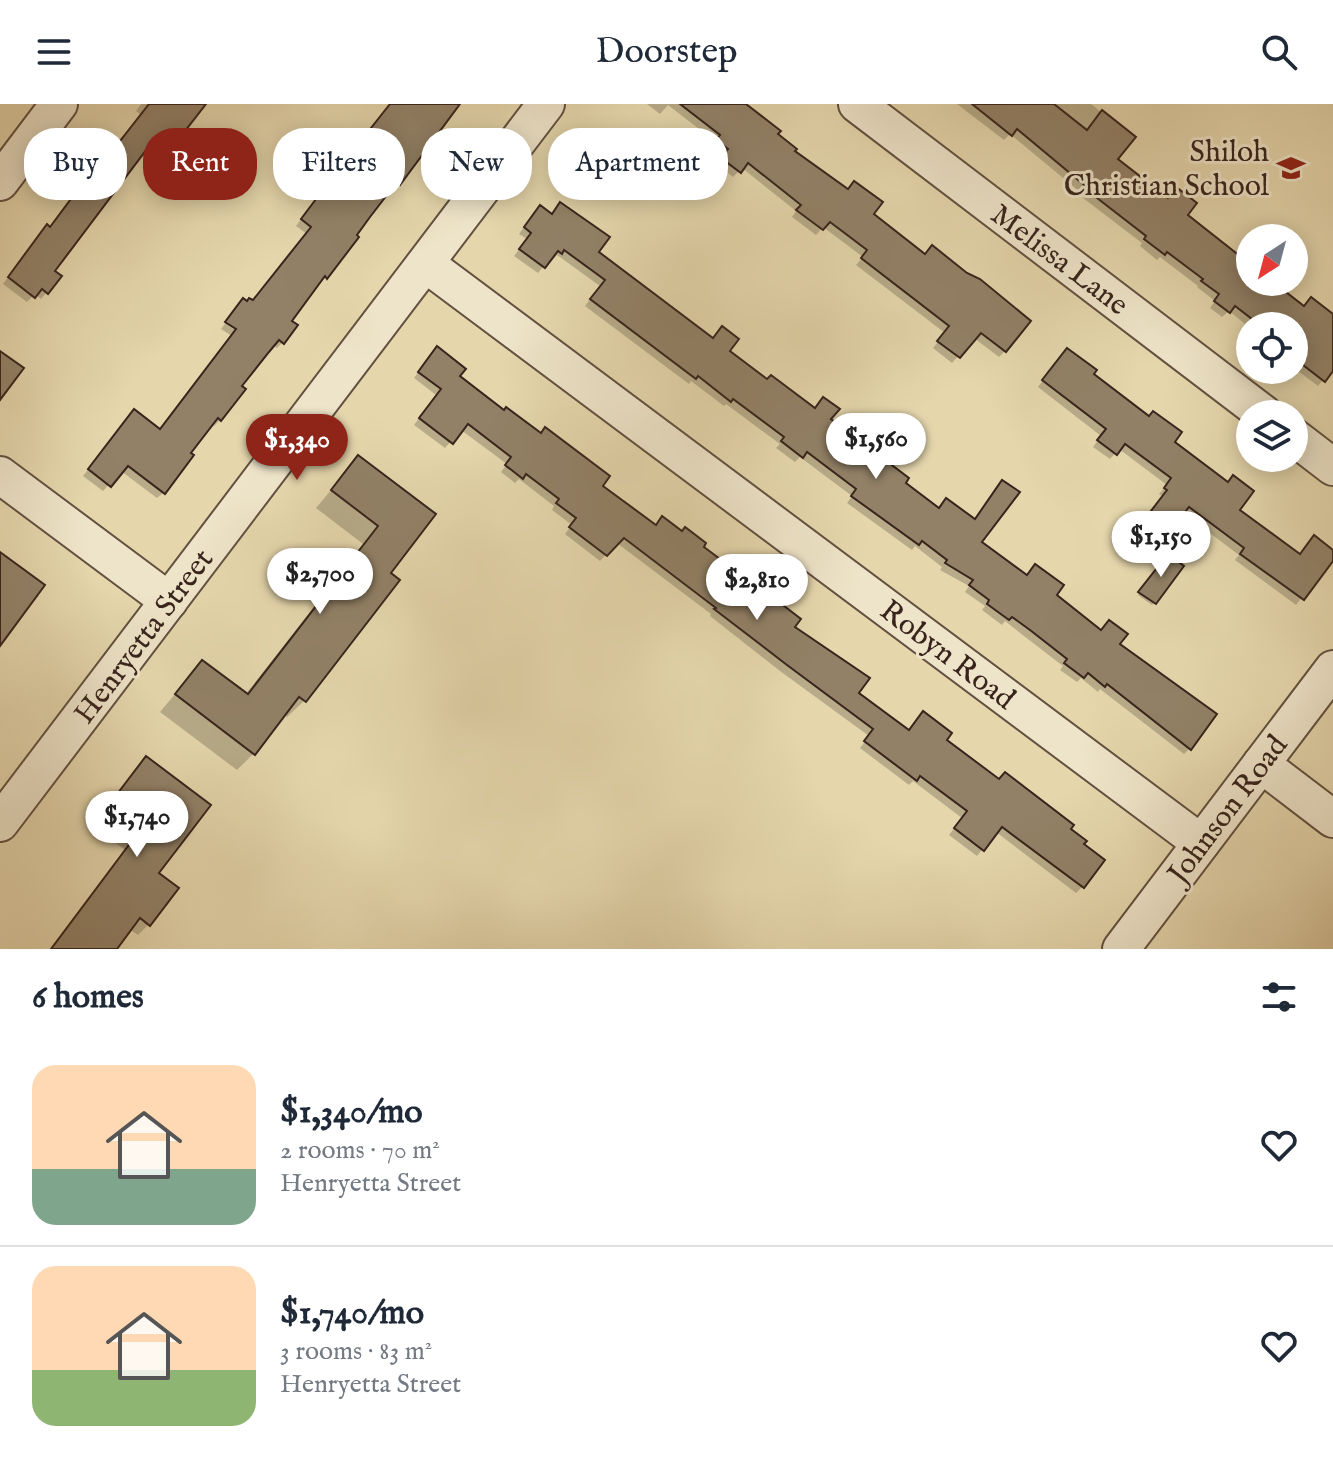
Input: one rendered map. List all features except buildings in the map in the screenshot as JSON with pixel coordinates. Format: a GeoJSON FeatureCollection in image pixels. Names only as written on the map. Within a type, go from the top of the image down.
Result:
{"type":"FeatureCollection","features":[{"type":"Feature","properties":{"kind":"street"},"geometry":{"type":"LineString","coordinates":[[0,182],[59,104]]}},
{"type":"Feature","properties":{"kind":"street","name":"Henryetta Street"},"geometry":{"type":"LineString","coordinates":[[0,823],[546,104]]}},
{"type":"Feature","properties":{"kind":"street","name":"Melissa Lane"},"geometry":{"type":"LineString","coordinates":[[857,104],[1246,400]]}},
{"type":"Feature","properties":{"kind":"street","name":"Robyn Road"},"geometry":{"type":"LineString","coordinates":[[426,264],[1201,843]]}},
{"type":"Feature","properties":{"kind":"street"},"geometry":{"type":"LineString","coordinates":[[1308,448],[1333,467]]}},
{"type":"Feature","properties":{"kind":"street"},"geometry":{"type":"LineString","coordinates":[[0,475],[169,601]]}},
{"type":"Feature","properties":{"kind":"street","name":"Johnson Road"},"geometry":{"type":"LineString","coordinates":[[1121,949],[1333,669]]}},
{"type":"Feature","properties":{"kind":"street"},"geometry":{"type":"LineString","coordinates":[[1261,764],[1333,819]]}},
{"type":"Feature","properties":{"kind":"place","name":"Shiloh Christian School"},"geometry":{"type":"Point","coordinates":[1291,168]}}]}
